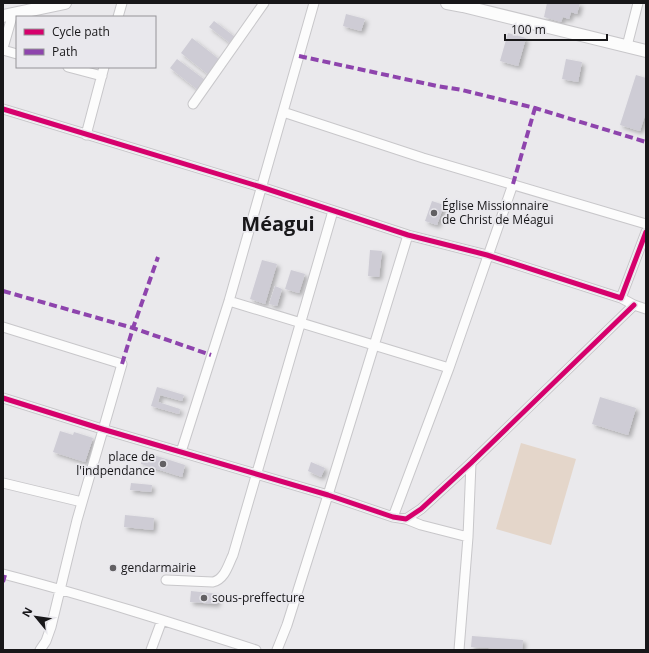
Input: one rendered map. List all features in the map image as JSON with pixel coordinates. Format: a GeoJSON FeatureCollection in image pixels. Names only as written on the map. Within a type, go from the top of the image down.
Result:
{"type":"FeatureCollection","features":[{"type":"Feature","properties":{"kind":"main road"},"geometry":{"type":"LineString","coordinates":[[8,14],[65,3]]}},
{"type":"Feature","properties":{"kind":"main road"},"geometry":{"type":"LineString","coordinates":[[447,3],[646,51]]}},
{"type":"Feature","properties":{"kind":"street"},"geometry":{"type":"LineString","coordinates":[[118,16],[122,3]]}},
{"type":"Feature","properties":{"kind":"street"},"geometry":{"type":"LineString","coordinates":[[193,104],[257,7],[264,3]]}},
{"type":"Feature","properties":{"kind":"street"},"geometry":{"type":"LineString","coordinates":[[181,452],[229,301],[314,3]]}},
{"type":"Feature","properties":{"kind":"street"},"geometry":{"type":"LineString","coordinates":[[627,46],[638,3]]}},
{"type":"Feature","properties":{"kind":"street"},"geometry":{"type":"LineString","coordinates":[[8,14],[3,49],[16,54]]}},
{"type":"Feature","properties":{"kind":"street"},"geometry":{"type":"LineString","coordinates":[[77,68],[103,71],[86,135]]}},
{"type":"Feature","properties":{"kind":"street"},"geometry":{"type":"LineString","coordinates":[[3,110],[261,187],[408,235],[487,255],[621,298],[646,309]]}},
{"type":"Feature","properties":{"kind":"street"},"geometry":{"type":"LineString","coordinates":[[283,112],[423,158],[646,224]]}},
{"type":"Feature","properties":{"kind":"street"},"geometry":{"type":"LineString","coordinates":[[393,517],[449,368],[487,255],[513,184]]}},
{"type":"Feature","properties":{"kind":"street"},"geometry":{"type":"LineString","coordinates":[[166,580],[217,581],[225,572],[233,555],[333,211]]}},
{"type":"Feature","properties":{"kind":"street"},"geometry":{"type":"LineString","coordinates":[[621,298],[646,232]]}},
{"type":"Feature","properties":{"kind":"street"},"geometry":{"type":"LineString","coordinates":[[277,650],[287,626],[408,235]]}},
{"type":"Feature","properties":{"kind":"street"},"geometry":{"type":"LineString","coordinates":[[229,301],[449,368]]}},
{"type":"Feature","properties":{"kind":"street"},"geometry":{"type":"LineString","coordinates":[[406,519],[421,509],[471,464],[634,305]]}},
{"type":"Feature","properties":{"kind":"street"},"geometry":{"type":"LineString","coordinates":[[3,327],[122,364],[82,502],[51,627],[46,641],[40,650]]}},
{"type":"Feature","properties":{"kind":"street"},"geometry":{"type":"LineString","coordinates":[[3,398],[102,429],[328,495],[393,517],[406,519],[421,526],[468,537]]}},
{"type":"Feature","properties":{"kind":"street"},"geometry":{"type":"LineString","coordinates":[[458,650],[468,537],[471,464]]}},
{"type":"Feature","properties":{"kind":"street"},"geometry":{"type":"LineString","coordinates":[[3,483],[82,502]]}},
{"type":"Feature","properties":{"kind":"street"},"geometry":{"type":"LineString","coordinates":[[3,574],[60,589],[256,650]]}},
{"type":"Feature","properties":{"kind":"street"},"geometry":{"type":"LineString","coordinates":[[151,650],[162,620]]}},
{"type":"Feature","properties":{"kind":"shaded area"},"geometry":{"type":"Polygon","coordinates":[[[521,443],[576,459],[551,545],[496,529],[521,443]]]}},
{"type":"Feature","properties":{"kind":"building"},"geometry":{"type":"Polygon","coordinates":[[[547,3],[580,3],[577,14],[571,12],[569,19],[563,17],[561,22],[544,17],[547,3]]]}},
{"type":"Feature","properties":{"kind":"building"},"geometry":{"type":"Polygon","coordinates":[[[346,14],[365,19],[361,31],[343,26],[346,14]]]}},
{"type":"Feature","properties":{"kind":"building"},"geometry":{"type":"Polygon","coordinates":[[[214,21],[235,37],[230,43],[209,27],[214,21]]]}},
{"type":"Feature","properties":{"kind":"building"},"geometry":{"type":"Polygon","coordinates":[[[508,33],[526,38],[518,66],[500,61],[508,33]]]}},
{"type":"Feature","properties":{"kind":"building"},"geometry":{"type":"Polygon","coordinates":[[[192,38],[220,60],[209,75],[181,53],[192,38]]]}},
{"type":"Feature","properties":{"kind":"building"},"geometry":{"type":"Polygon","coordinates":[[[177,59],[205,80],[198,90],[170,68],[177,59]]]}},
{"type":"Feature","properties":{"kind":"building"},"geometry":{"type":"Polygon","coordinates":[[[566,59],[582,62],[578,82],[562,79],[566,59]]]}},
{"type":"Feature","properties":{"kind":"building"},"geometry":{"type":"Polygon","coordinates":[[[636,75],[646,78],[646,112],[640,131],[620,125],[636,75]]]}},
{"type":"Feature","properties":{"kind":"building","name":"Église Missionnaire de Christ de Méagui"},"geometry":{"type":"Polygon","coordinates":[[[432,201],[444,205],[437,225],[425,221],[432,201]]]}},
{"type":"Feature","properties":{"kind":"building"},"geometry":{"type":"Polygon","coordinates":[[[370,250],[382,251],[379,277],[368,276],[370,250]]]}},
{"type":"Feature","properties":{"kind":"building"},"geometry":{"type":"Polygon","coordinates":[[[262,260],[277,264],[265,304],[250,299],[262,260]]]}},
{"type":"Feature","properties":{"kind":"building"},"geometry":{"type":"Polygon","coordinates":[[[291,270],[305,274],[299,293],[285,289],[291,270]]]}},
{"type":"Feature","properties":{"kind":"building"},"geometry":{"type":"Polygon","coordinates":[[[275,286],[282,289],[277,306],[269,304],[275,286]]]}},
{"type":"Feature","properties":{"kind":"building"},"geometry":{"type":"Polygon","coordinates":[[[157,387],[184,395],[182,401],[160,395],[158,402],[180,409],[179,414],[151,406],[157,387]]]}},
{"type":"Feature","properties":{"kind":"building"},"geometry":{"type":"Polygon","coordinates":[[[600,397],[636,408],[628,435],[592,424],[600,397]]]}},
{"type":"Feature","properties":{"kind":"building"},"geometry":{"type":"Polygon","coordinates":[[[60,431],[73,435],[74,432],[93,438],[85,462],[53,452],[60,431]]]}},
{"type":"Feature","properties":{"kind":"building","name":"place de l'indpendance"},"geometry":{"type":"Polygon","coordinates":[[[144,452],[185,465],[182,477],[141,464],[144,452]]]}},
{"type":"Feature","properties":{"kind":"building"},"geometry":{"type":"Polygon","coordinates":[[[311,462],[325,468],[321,477],[308,471],[311,462]]]}},
{"type":"Feature","properties":{"kind":"building"},"geometry":{"type":"Polygon","coordinates":[[[131,483],[152,485],[151,492],[130,490],[131,483]]]}},
{"type":"Feature","properties":{"kind":"building"},"geometry":{"type":"Polygon","coordinates":[[[125,515],[154,518],[153,530],[124,527],[125,515]]]}},
{"type":"Feature","properties":{"kind":"building","name":"sous-preffecture"},"geometry":{"type":"Polygon","coordinates":[[[191,591],[218,594],[217,604],[190,602],[191,591]]]}},
{"type":"Feature","properties":{"kind":"building"},"geometry":{"type":"Polygon","coordinates":[[[472,636],[523,640],[522,650],[471,647],[472,636]]]}},
{"type":"Feature","properties":{"kind":"marked path"},"geometry":{"type":"LineString","coordinates":[[299,56],[462,90],[535,108],[646,142]]}},
{"type":"Feature","properties":{"kind":"marked path"},"geometry":{"type":"LineString","coordinates":[[513,184],[535,108]]}},
{"type":"Feature","properties":{"kind":"marked path"},"geometry":{"type":"LineString","coordinates":[[122,364],[158,257]]}},
{"type":"Feature","properties":{"kind":"marked path"},"geometry":{"type":"LineString","coordinates":[[3,291],[133,328],[211,355]]}},
{"type":"Feature","properties":{"kind":"marked path"},"geometry":{"type":"LineString","coordinates":[[3,582],[5,575]]}},
{"type":"Feature","properties":{"kind":"cycle path"},"geometry":{"type":"LineString","coordinates":[[3,109],[261,187],[408,235],[487,255],[621,298],[646,232]]}},
{"type":"Feature","properties":{"kind":"cycle path"},"geometry":{"type":"LineString","coordinates":[[3,398],[102,429],[328,495],[393,517],[406,519],[421,509],[471,463],[634,305]]}},
{"type":"Feature","properties":{"kind":"place","name":"Église Missionnaire de Christ de Méagui"},"geometry":{"type":"Point","coordinates":[434,213]}},
{"type":"Feature","properties":{"kind":"place","name":"place de l'indpendance"},"geometry":{"type":"Point","coordinates":[163,464]}},
{"type":"Feature","properties":{"kind":"place","name":"gendarmairie"},"geometry":{"type":"Point","coordinates":[113,568]}},
{"type":"Feature","properties":{"kind":"place","name":"sous-preffecture"},"geometry":{"type":"Point","coordinates":[204,598]}},
{"type":"Feature","properties":{"kind":"district","name":"Méagui"},"geometry":{"type":"Point","coordinates":[278,224]}}]}
